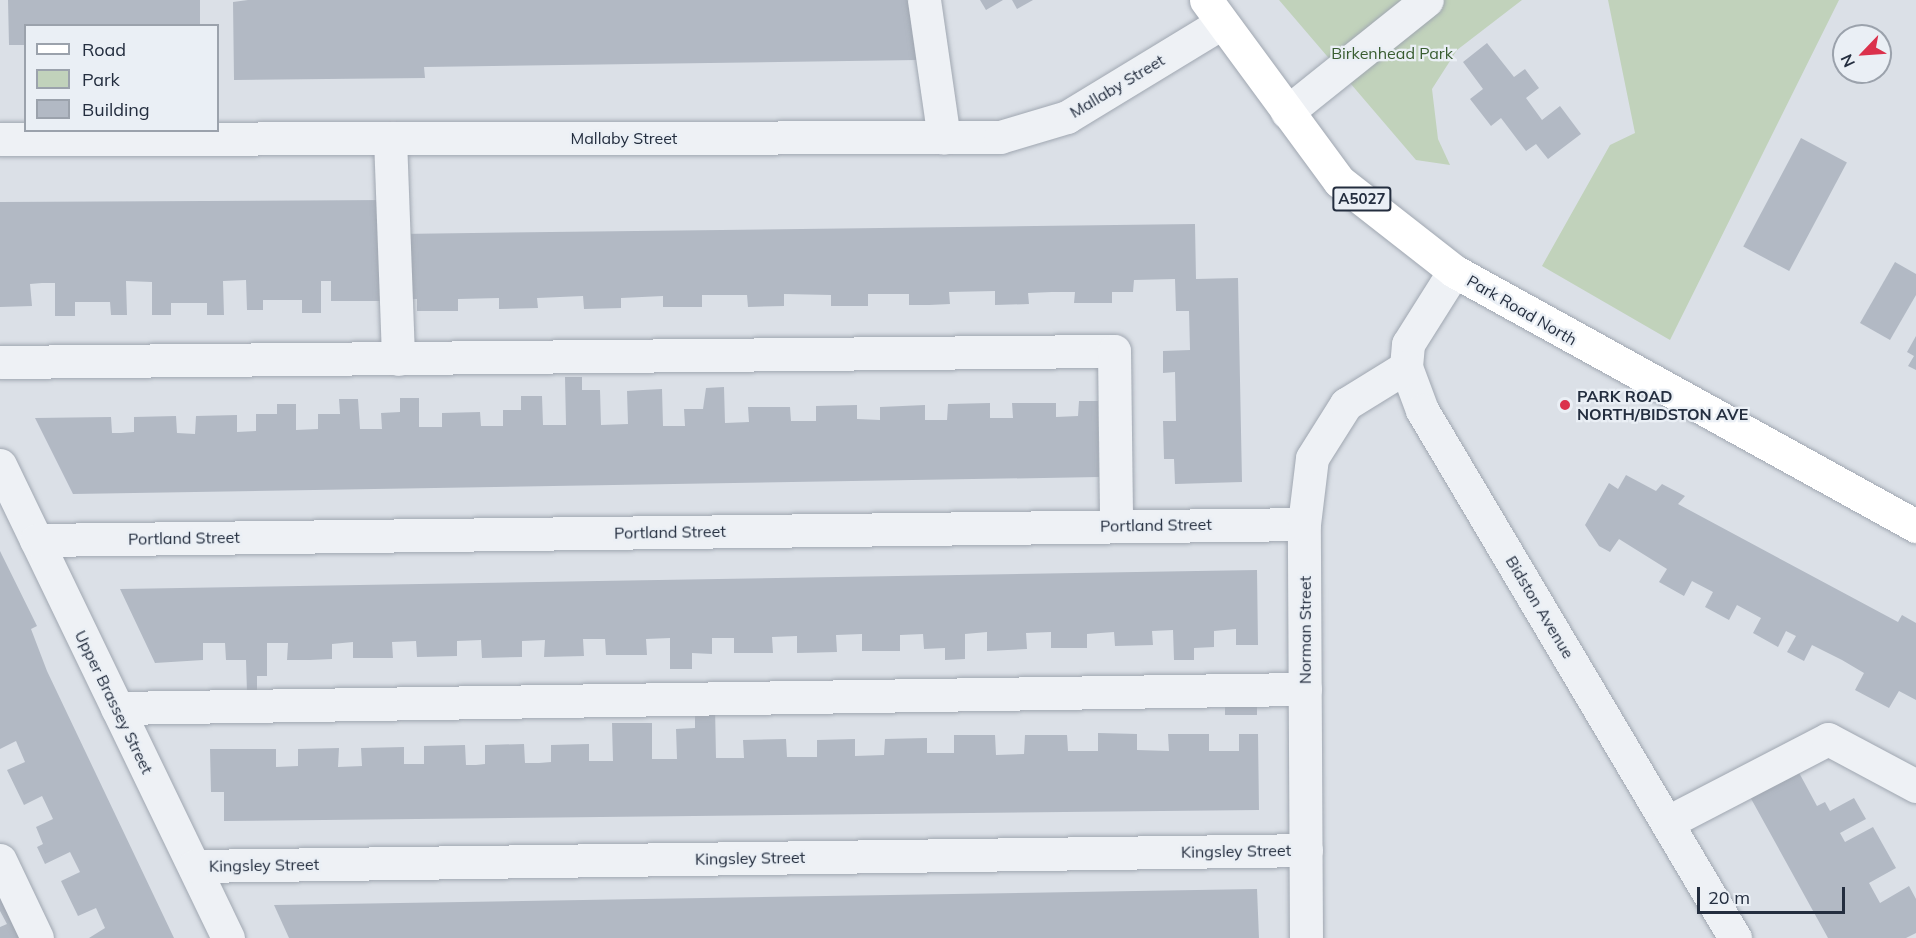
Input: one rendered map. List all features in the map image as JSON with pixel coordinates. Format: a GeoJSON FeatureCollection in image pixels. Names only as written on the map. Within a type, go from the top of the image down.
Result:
{"type":"FeatureCollection","features":[{"type":"Feature","properties":{"kind":"main road","name":"Park Road North"},"geometry":{"type":"LineString","coordinates":[[1213,12],[1339,181],[1454,271],[1916,526]]}},
{"type":"Feature","properties":{"kind":"street"},"geometry":{"type":"LineString","coordinates":[[924,0],[944,138]]}},
{"type":"Feature","properties":{"kind":"street"},"geometry":{"type":"LineString","coordinates":[[1287,112],[1426,0]]}},
{"type":"Feature","properties":{"kind":"street","name":"Mallaby Street"},"geometry":{"type":"LineString","coordinates":[[0,139],[944,138],[1000,136],[1067,117],[1213,12]]}},
{"type":"Feature","properties":{"kind":"street"},"geometry":{"type":"LineString","coordinates":[[390,138],[398,359]]}},
{"type":"Feature","properties":{"kind":"street"},"geometry":{"type":"LineString","coordinates":[[1406,367],[1408,344],[1454,271]]}},
{"type":"Feature","properties":{"kind":"street"},"geometry":{"type":"LineString","coordinates":[[0,362],[1114,351],[1116,526]]}},
{"type":"Feature","properties":{"kind":"street","name":"Norman Street"},"geometry":{"type":"LineString","coordinates":[[1306,938],[1304,524],[1312,458],[1346,404],[1406,367]]}},
{"type":"Feature","properties":{"kind":"street","name":"Bidston Avenue"},"geometry":{"type":"LineString","coordinates":[[1406,367],[1422,410],[1735,938]]}},
{"type":"Feature","properties":{"kind":"street","name":"Upper Brassey Street"},"geometry":{"type":"LineString","coordinates":[[0,465],[228,938]]}},
{"type":"Feature","properties":{"kind":"street","name":"Portland Street"},"geometry":{"type":"LineString","coordinates":[[36,540],[1304,524]]}},
{"type":"Feature","properties":{"kind":"street"},"geometry":{"type":"LineString","coordinates":[[117,708],[1305,689]]}},
{"type":"Feature","properties":{"kind":"street"},"geometry":{"type":"LineString","coordinates":[[1668,822],[1828,739],[1916,786]]}},
{"type":"Feature","properties":{"kind":"street","name":"Kingsley Street"},"geometry":{"type":"LineString","coordinates":[[194,866],[1306,850]]}},
{"type":"Feature","properties":{"kind":"street"},"geometry":{"type":"LineString","coordinates":[[0,860],[38,938]]}},
{"type":"Feature","properties":{"kind":"green space","name":"Birkenhead Park"},"geometry":{"type":"Polygon","coordinates":[[[1279,0],[1522,0],[1457,50],[1432,89],[1438,139],[1450,165],[1416,160],[1279,0]]]}},
{"type":"Feature","properties":{"kind":"green space"},"geometry":{"type":"Polygon","coordinates":[[[1608,0],[1839,0],[1670,340],[1542,266],[1610,145],[1635,133],[1608,0]]]}},
{"type":"Feature","properties":{"kind":"building"},"geometry":{"type":"Polygon","coordinates":[[[8,0],[200,0],[200,24],[24,24],[24,45],[9,45],[8,0]]]}},
{"type":"Feature","properties":{"kind":"building"},"geometry":{"type":"Polygon","coordinates":[[[248,0],[915,0],[917,60],[424,67],[425,78],[234,80],[233,2],[248,0]]]}},
{"type":"Feature","properties":{"kind":"building"},"geometry":{"type":"Polygon","coordinates":[[[980,0],[1003,0],[986,10],[980,0]]]}},
{"type":"Feature","properties":{"kind":"building"},"geometry":{"type":"Polygon","coordinates":[[[1012,0],[1033,0],[1017,9],[1012,0]]]}},
{"type":"Feature","properties":{"kind":"building"},"geometry":{"type":"Polygon","coordinates":[[[1487,43],[1514,77],[1525,69],[1539,88],[1526,98],[1542,120],[1560,106],[1581,134],[1548,159],[1536,144],[1526,151],[1501,118],[1491,126],[1470,99],[1483,89],[1463,62],[1487,43]]]}},
{"type":"Feature","properties":{"kind":"building"},"geometry":{"type":"Polygon","coordinates":[[[1801,138],[1847,162],[1789,271],[1743,247],[1801,138]]]}},
{"type":"Feature","properties":{"kind":"building"},"geometry":{"type":"Polygon","coordinates":[[[388,200],[388,301],[331,301],[331,281],[321,281],[321,313],[302,313],[302,300],[263,300],[263,310],[247,310],[246,280],[223,281],[224,315],[207,315],[207,303],[171,303],[171,315],[152,315],[152,282],[126,281],[127,315],[111,315],[110,302],[75,302],[75,316],[55,316],[55,283],[30,284],[32,306],[0,307],[0,202],[388,200]]]}},
{"type":"Feature","properties":{"kind":"building"},"geometry":{"type":"Polygon","coordinates":[[[1195,224],[1196,279],[1238,278],[1242,482],[1175,484],[1174,459],[1164,459],[1163,421],[1176,421],[1175,372],[1163,373],[1163,351],[1190,350],[1189,311],[1176,311],[1175,279],[1134,280],[1133,292],[1112,292],[1112,303],[1074,303],[1075,292],[1052,292],[1028,293],[1029,304],[995,305],[995,291],[949,292],[950,304],[929,305],[909,305],[909,294],[868,294],[868,306],[831,306],[831,295],[784,294],[784,306],[748,307],[747,295],[702,295],[702,307],[663,307],[663,296],[621,298],[621,308],[584,309],[583,296],[537,298],[538,308],[499,309],[499,298],[458,299],[458,311],[417,311],[417,299],[399,299],[398,234],[1195,224]]]}},
{"type":"Feature","properties":{"kind":"building"},"geometry":{"type":"Polygon","coordinates":[[[1895,262],[1916,274],[1916,295],[1890,340],[1860,323],[1895,262]]]}},
{"type":"Feature","properties":{"kind":"building"},"geometry":{"type":"Polygon","coordinates":[[[1916,336],[1916,370],[1908,366],[1914,356],[1907,352],[1916,336]]]}},
{"type":"Feature","properties":{"kind":"building"},"geometry":{"type":"Polygon","coordinates":[[[565,377],[582,377],[582,390],[600,390],[601,425],[628,424],[627,391],[662,389],[663,426],[685,426],[684,409],[703,409],[706,388],[724,387],[725,423],[749,422],[748,407],[790,407],[791,421],[816,421],[816,406],[857,405],[857,419],[880,420],[880,407],[925,405],[925,420],[947,420],[948,404],[990,403],[990,418],[1013,418],[1012,403],[1056,403],[1056,417],[1078,416],[1079,401],[1098,401],[1099,477],[73,494],[35,418],[111,417],[112,433],[121,433],[134,432],[134,417],[176,416],[177,433],[195,434],[196,416],[237,415],[237,432],[256,431],[256,414],[277,414],[277,404],[296,404],[296,430],[318,429],[318,414],[340,414],[339,399],[358,399],[360,429],[382,429],[381,413],[400,412],[400,398],[419,398],[419,427],[442,427],[442,413],[480,412],[481,426],[503,426],[503,410],[521,410],[521,396],[542,396],[543,425],[566,425],[565,377]]]}},
{"type":"Feature","properties":{"kind":"building"},"geometry":{"type":"Polygon","coordinates":[[[1626,475],[1656,491],[1662,484],[1685,496],[1678,504],[1898,622],[1902,615],[1916,623],[1916,700],[1899,691],[1889,708],[1855,690],[1864,673],[1842,660],[1812,645],[1804,661],[1787,652],[1796,636],[1786,631],[1778,647],[1753,633],[1761,618],[1737,605],[1729,620],[1705,607],[1713,592],[1692,581],[1684,596],[1659,582],[1667,569],[1619,539],[1610,552],[1599,546],[1585,525],[1609,483],[1618,489],[1626,475]]]}},
{"type":"Feature","properties":{"kind":"building"},"geometry":{"type":"Polygon","coordinates":[[[0,551],[37,626],[31,629],[47,671],[174,938],[89,938],[105,928],[96,908],[78,916],[61,881],[80,872],[70,852],[45,864],[37,847],[43,844],[36,827],[53,819],[42,796],[24,805],[7,770],[25,762],[16,741],[0,749],[0,551]]]}},
{"type":"Feature","properties":{"kind":"building"},"geometry":{"type":"Polygon","coordinates":[[[1257,570],[1258,645],[1236,645],[1236,629],[1214,631],[1214,647],[1194,648],[1194,660],[1174,660],[1173,630],[1152,631],[1153,645],[1115,646],[1114,632],[1087,634],[1087,648],[1051,648],[1051,632],[1026,633],[1027,649],[987,651],[987,632],[965,634],[965,659],[945,660],[945,648],[924,649],[923,634],[900,635],[900,651],[862,651],[862,634],[836,635],[837,652],[797,653],[797,636],[772,637],[773,653],[734,653],[734,638],[712,638],[712,654],[692,653],[692,669],[670,669],[670,638],[646,639],[647,655],[606,655],[605,639],[583,639],[584,656],[544,657],[545,640],[522,641],[522,657],[482,658],[481,640],[457,641],[457,656],[417,657],[416,641],[392,642],[393,658],[353,658],[353,642],[332,644],[332,659],[310,660],[287,660],[288,643],[267,643],[267,676],[257,676],[257,694],[247,693],[246,660],[226,660],[225,643],[203,643],[203,660],[155,663],[120,589],[1257,570]]]}},
{"type":"Feature","properties":{"kind":"building"},"geometry":{"type":"Polygon","coordinates":[[[1225,700],[1257,700],[1257,715],[1225,715],[1225,700]]]}},
{"type":"Feature","properties":{"kind":"building"},"geometry":{"type":"Polygon","coordinates":[[[695,707],[715,707],[716,758],[744,758],[743,740],[786,739],[787,757],[817,757],[817,740],[855,739],[855,756],[884,755],[885,739],[927,738],[927,753],[954,753],[954,735],[995,735],[996,755],[1024,754],[1025,735],[1067,735],[1068,751],[1098,751],[1098,733],[1137,734],[1137,750],[1169,751],[1168,734],[1209,734],[1209,751],[1239,751],[1239,734],[1258,734],[1259,810],[224,821],[224,792],[211,792],[210,749],[276,749],[276,767],[298,766],[298,749],[339,748],[338,767],[362,766],[361,748],[404,747],[404,764],[424,764],[424,746],[465,745],[466,765],[476,765],[485,764],[485,745],[524,744],[525,763],[539,763],[551,762],[551,745],[589,744],[589,761],[613,761],[612,723],[652,723],[652,759],[677,759],[676,729],[695,728],[695,707]]]}},
{"type":"Feature","properties":{"kind":"building"},"geometry":{"type":"Polygon","coordinates":[[[1797,769],[1817,806],[1825,802],[1830,811],[1854,798],[1866,819],[1840,833],[1845,842],[1873,827],[1896,868],[1869,883],[1880,903],[1909,886],[1916,899],[1916,933],[1906,938],[1828,938],[1749,795],[1797,769]]]}},
{"type":"Feature","properties":{"kind":"building"},"geometry":{"type":"Polygon","coordinates":[[[0,879],[29,938],[0,938],[0,927],[7,924],[0,911],[0,879]]]}},
{"type":"Feature","properties":{"kind":"building"},"geometry":{"type":"Polygon","coordinates":[[[1257,889],[1259,938],[289,938],[274,905],[1257,889]]]}},
{"type":"Feature","properties":{"kind":"place","name":"PARK ROAD NORTH/BIDSTON AVE"},"geometry":{"type":"Point","coordinates":[1565,405]}}]}
